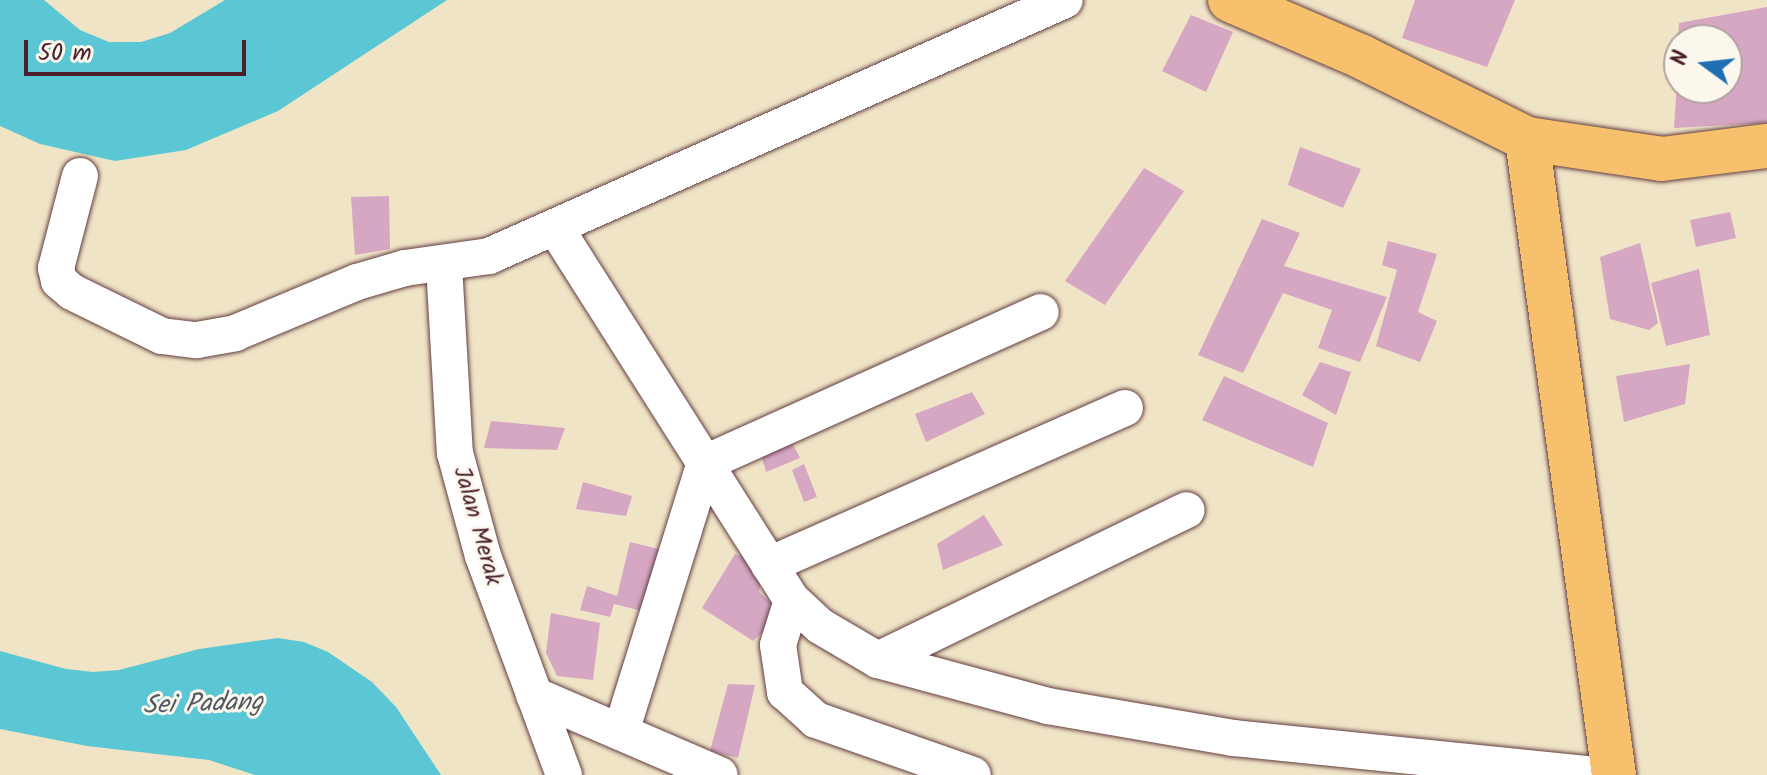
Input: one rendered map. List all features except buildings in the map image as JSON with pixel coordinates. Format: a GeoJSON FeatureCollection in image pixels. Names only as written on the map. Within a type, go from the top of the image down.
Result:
{"type":"FeatureCollection","features":[{"type":"Feature","properties":{"kind":"main road"},"geometry":{"type":"LineString","coordinates":[[1230,0],[1360,56],[1527,139],[1662,159],[1767,146]]}},
{"type":"Feature","properties":{"kind":"main road"},"geometry":{"type":"LineString","coordinates":[[1527,139],[1614,775]]}},
{"type":"Feature","properties":{"kind":"street"},"geometry":{"type":"LineString","coordinates":[[80,176],[56,268],[59,281],[72,292],[162,336],[179,341],[235,333],[357,282],[405,268],[444,265],[489,256],[1065,0]]}},
{"type":"Feature","properties":{"kind":"street"},"geometry":{"type":"LineString","coordinates":[[555,227],[792,600],[820,626],[878,660],[1048,706],[1233,738],[1597,775]]}},
{"type":"Feature","properties":{"kind":"street","name":"Jalan Merak"},"geometry":{"type":"LineString","coordinates":[[444,265],[455,453],[483,556],[564,775]]}},
{"type":"Feature","properties":{"kind":"street"},"geometry":{"type":"LineString","coordinates":[[621,732],[705,463],[1041,312]]}},
{"type":"Feature","properties":{"kind":"street"},"geometry":{"type":"LineString","coordinates":[[769,565],[1125,408]]}},
{"type":"Feature","properties":{"kind":"street"},"geometry":{"type":"LineString","coordinates":[[878,660],[1187,510]]}},
{"type":"Feature","properties":{"kind":"street"},"geometry":{"type":"LineString","coordinates":[[792,600],[778,645],[785,692],[816,720],[973,775]]}},
{"type":"Feature","properties":{"kind":"street"},"geometry":{"type":"LineString","coordinates":[[534,695],[720,775]]}},
{"type":"Feature","properties":{"kind":"water"},"geometry":{"type":"Polygon","coordinates":[[[0,0],[44,0],[80,30],[109,42],[141,42],[170,33],[225,0],[447,0],[278,111],[186,150],[115,161],[40,144],[0,126],[0,0]]]}},
{"type":"Feature","properties":{"kind":"water","name":"Sei Padang"},"geometry":{"type":"Polygon","coordinates":[[[278,638],[304,642],[328,652],[372,682],[396,707],[441,775],[255,775],[209,760],[87,746],[0,729],[0,651],[66,669],[93,672],[119,670],[199,649],[278,638]]]}}]}
